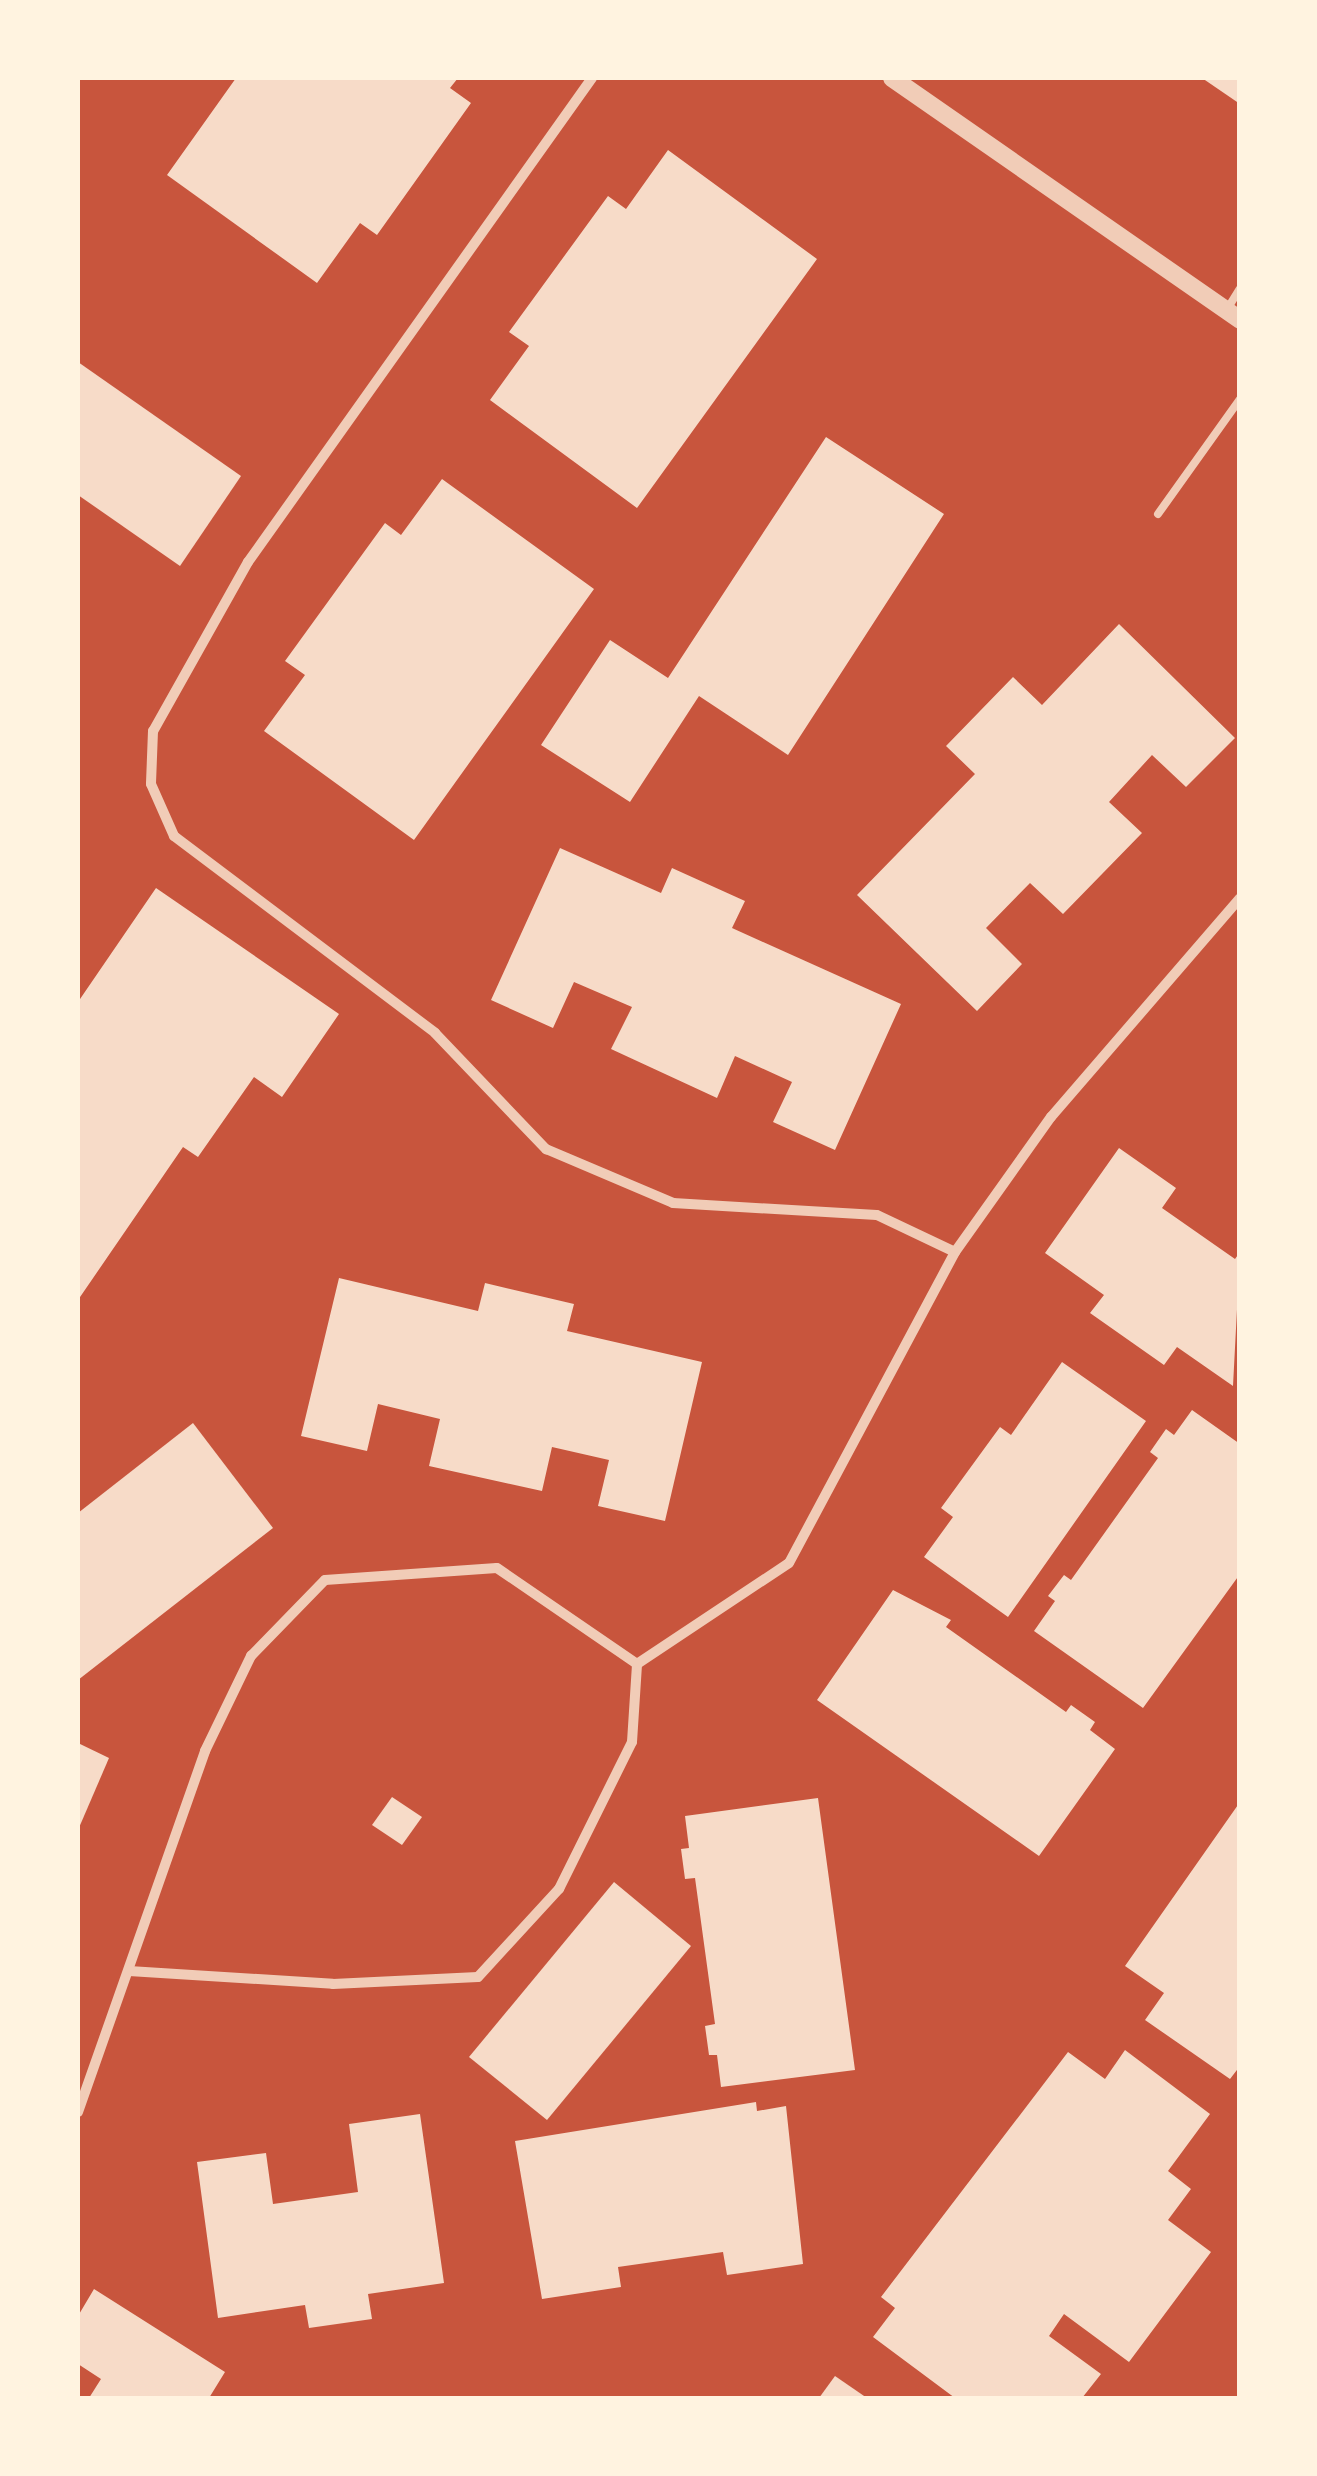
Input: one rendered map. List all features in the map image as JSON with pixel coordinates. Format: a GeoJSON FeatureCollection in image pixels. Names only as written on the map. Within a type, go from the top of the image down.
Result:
{"type":"FeatureCollection","features":[{"type":"Feature","properties":{"kind":"street"},"geometry":{"type":"LineString","coordinates":[[592,78],[228,594],[154,731],[151,784],[174,836],[435,1033],[546,1149],[673,1203],[877,1215],[955,1252]]}},
{"type":"Feature","properties":{"kind":"street"},"geometry":{"type":"LineString","coordinates":[[892,78],[1233,316]]}},
{"type":"Feature","properties":{"kind":"street"},"geometry":{"type":"LineString","coordinates":[[637,1664],[788,1563],[955,1252],[1051,1117],[1240,898]]}},
{"type":"Feature","properties":{"kind":"street"},"geometry":{"type":"LineString","coordinates":[[78,2112],[205,1751],[251,1656],[324,1580],[497,1568],[637,1664]]}},
{"type":"Feature","properties":{"kind":"street"},"geometry":{"type":"LineString","coordinates":[[129,1971],[333,1984],[478,1978],[559,1889],[632,1742],[637,1664]]}},
{"type":"Feature","properties":{"kind":"lane"},"geometry":{"type":"LineString","coordinates":[[1233,316],[1240,289]]}},
{"type":"Feature","properties":{"kind":"lane"},"geometry":{"type":"LineString","coordinates":[[1158,514],[1240,399]]}},
{"type":"Feature","properties":{"kind":"building"},"geometry":{"type":"Polygon","coordinates":[[[236,78],[458,78],[450,88],[471,103],[377,235],[360,223],[317,283],[167,175],[236,78]]]}},
{"type":"Feature","properties":{"kind":"building"},"geometry":{"type":"Polygon","coordinates":[[[1202,78],[1240,78],[1240,104],[1202,78]]]}},
{"type":"Feature","properties":{"kind":"building"},"geometry":{"type":"Polygon","coordinates":[[[668,150],[817,259],[637,508],[490,400],[529,346],[509,332],[608,196],[626,209],[668,150]]]}},
{"type":"Feature","properties":{"kind":"building"},"geometry":{"type":"Polygon","coordinates":[[[78,362],[241,476],[180,566],[78,495],[78,362]]]}},
{"type":"Feature","properties":{"kind":"building"},"geometry":{"type":"Polygon","coordinates":[[[826,437],[944,514],[788,755],[699,696],[630,802],[541,745],[610,640],[668,678],[826,437]]]}},
{"type":"Feature","properties":{"kind":"building"},"geometry":{"type":"Polygon","coordinates":[[[442,479],[594,589],[414,840],[264,731],[305,675],[285,661],[385,523],[401,535],[442,479]]]}},
{"type":"Feature","properties":{"kind":"building"},"geometry":{"type":"Polygon","coordinates":[[[1119,624],[1235,738],[1186,787],[1152,755],[1109,802],[1142,833],[1063,914],[1030,883],[986,928],[1022,964],[977,1011],[857,895],[975,774],[946,746],[1013,677],[1042,705],[1119,624]]]}},
{"type":"Feature","properties":{"kind":"building"},"geometry":{"type":"Polygon","coordinates":[[[560,848],[661,893],[672,868],[745,901],[732,928],[901,1004],[835,1150],[773,1122],[792,1082],[735,1056],[717,1098],[611,1049],[632,1007],[574,982],[553,1028],[491,1000],[560,848]]]}},
{"type":"Feature","properties":{"kind":"building"},"geometry":{"type":"Polygon","coordinates":[[[156,888],[339,1014],[282,1097],[254,1077],[198,1157],[183,1147],[78,1300],[78,1002],[156,888]]]}},
{"type":"Feature","properties":{"kind":"building"},"geometry":{"type":"Polygon","coordinates":[[[1119,1148],[1176,1188],[1162,1208],[1235,1259],[1240,1252],[1233,1386],[1177,1347],[1164,1365],[1090,1313],[1104,1295],[1045,1253],[1119,1148]]]}},
{"type":"Feature","properties":{"kind":"building"},"geometry":{"type":"Polygon","coordinates":[[[339,1278],[478,1311],[485,1283],[574,1304],[567,1331],[702,1362],[665,1521],[598,1506],[609,1460],[552,1447],[542,1491],[429,1466],[440,1419],[378,1404],[367,1451],[301,1436],[339,1278]]]}},
{"type":"Feature","properties":{"kind":"building"},"geometry":{"type":"Polygon","coordinates":[[[1062,1362],[1146,1421],[1008,1617],[924,1557],[953,1517],[941,1508],[1000,1427],[1011,1435],[1062,1362]]]}},
{"type":"Feature","properties":{"kind":"building"},"geometry":{"type":"Polygon","coordinates":[[[1192,1410],[1240,1444],[1240,1574],[1143,1708],[1034,1631],[1055,1601],[1048,1596],[1064,1575],[1071,1580],[1158,1458],[1150,1452],[1166,1429],[1174,1435],[1192,1410]]]}},
{"type":"Feature","properties":{"kind":"building"},"geometry":{"type":"Polygon","coordinates":[[[193,1423],[273,1528],[78,1680],[78,1513],[193,1423]]]}},
{"type":"Feature","properties":{"kind":"building"},"geometry":{"type":"Polygon","coordinates":[[[893,1590],[951,1620],[946,1627],[1066,1712],[1071,1705],[1095,1722],[1090,1730],[1115,1749],[1039,1856],[817,1700],[893,1590]]]}},
{"type":"Feature","properties":{"kind":"building"},"geometry":{"type":"Polygon","coordinates":[[[78,1743],[109,1758],[78,1830],[78,1743]]]}},
{"type":"Feature","properties":{"kind":"building"},"geometry":{"type":"Polygon","coordinates":[[[392,1797],[422,1817],[402,1845],[372,1825],[392,1797]]]}},
{"type":"Feature","properties":{"kind":"building"},"geometry":{"type":"Polygon","coordinates":[[[818,1798],[855,2070],[721,2087],[717,2055],[709,2055],[705,2026],[715,2024],[695,1878],[685,1879],[681,1849],[689,1848],[685,1816],[818,1798]]]}},
{"type":"Feature","properties":{"kind":"building"},"geometry":{"type":"Polygon","coordinates":[[[1240,1802],[1240,2066],[1230,2079],[1145,2020],[1164,1993],[1125,1966],[1240,1802]]]}},
{"type":"Feature","properties":{"kind":"building"},"geometry":{"type":"Polygon","coordinates":[[[614,1882],[691,1946],[547,2120],[469,2057],[614,1882]]]}},
{"type":"Feature","properties":{"kind":"building"},"geometry":{"type":"Polygon","coordinates":[[[1125,2050],[1210,2114],[1168,2171],[1191,2189],[1168,2220],[1211,2252],[1129,2362],[1064,2314],[1049,2336],[1101,2374],[1082,2398],[955,2398],[873,2337],[895,2308],[881,2297],[1068,2052],[1105,2079],[1125,2050]]]}},
{"type":"Feature","properties":{"kind":"building"},"geometry":{"type":"Polygon","coordinates":[[[756,2102],[757,2111],[786,2106],[803,2264],[727,2275],[723,2252],[618,2267],[621,2287],[542,2299],[515,2141],[756,2102]]]}},
{"type":"Feature","properties":{"kind":"building"},"geometry":{"type":"Polygon","coordinates":[[[420,2114],[444,2283],[368,2294],[372,2319],[309,2328],[305,2305],[218,2318],[197,2162],[266,2153],[273,2204],[358,2192],[349,2124],[420,2114]]]}},
{"type":"Feature","properties":{"kind":"building"},"geometry":{"type":"Polygon","coordinates":[[[94,2289],[225,2372],[209,2398],[89,2398],[101,2379],[78,2364],[78,2316],[94,2289]]]}},
{"type":"Feature","properties":{"kind":"building"},"geometry":{"type":"Polygon","coordinates":[[[835,2376],[867,2398],[819,2398],[835,2376]]]}}]}
